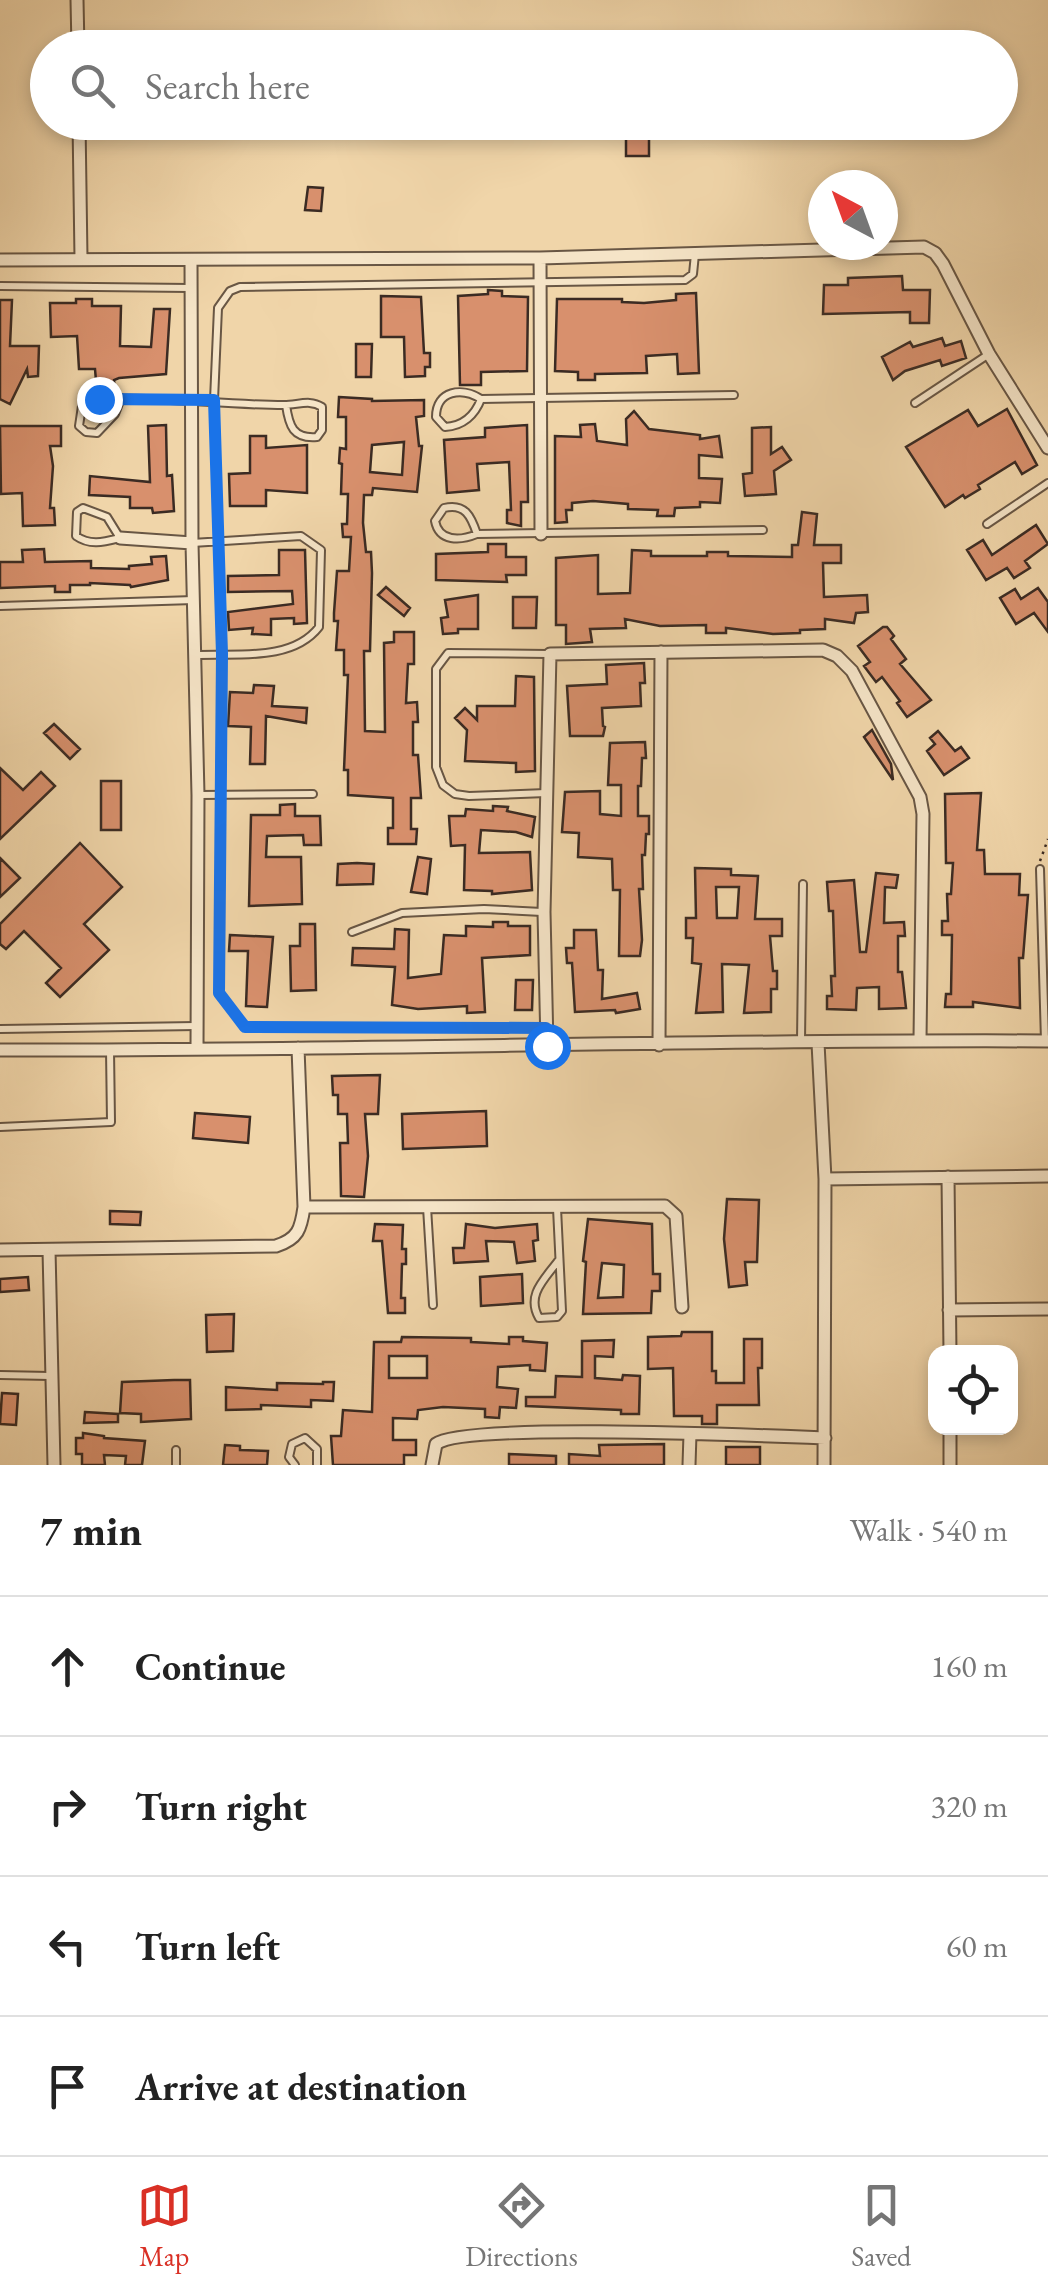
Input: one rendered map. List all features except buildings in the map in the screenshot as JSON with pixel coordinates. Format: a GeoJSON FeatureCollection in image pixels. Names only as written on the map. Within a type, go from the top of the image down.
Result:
{"type":"FeatureCollection","features":[{"type":"Feature","properties":{"kind":"street"},"geometry":{"type":"LineString","coordinates":[[77,0],[78,30]]}},
{"type":"Feature","properties":{"kind":"street"},"geometry":{"type":"LineString","coordinates":[[79,140],[81,258]]}},
{"type":"Feature","properties":{"kind":"street"},"geometry":{"type":"LineString","coordinates":[[0,260],[540,258],[924,247],[935,253],[942,264],[989,354],[1048,448]]}},
{"type":"Feature","properties":{"kind":"street"},"geometry":{"type":"LineString","coordinates":[[540,258],[542,534]]}},
{"type":"Feature","properties":{"kind":"street"},"geometry":{"type":"LineString","coordinates":[[192,260],[197,1050]]}},
{"type":"Feature","properties":{"kind":"street"},"geometry":{"type":"LineString","coordinates":[[120,538],[192,543]]}},
{"type":"Feature","properties":{"kind":"street"},"geometry":{"type":"LineString","coordinates":[[547,1046],[544,912],[550,654],[661,652],[823,650],[836,656],[852,672],[920,797],[920,1040]]}},
{"type":"Feature","properties":{"kind":"street"},"geometry":{"type":"LineString","coordinates":[[660,1045],[661,652]]}},
{"type":"Feature","properties":{"kind":"street"},"geometry":{"type":"LineString","coordinates":[[0,1050],[1047,1041]]}},
{"type":"Feature","properties":{"kind":"street"},"geometry":{"type":"LineString","coordinates":[[818,1043],[825,1179],[824,1465]]}},
{"type":"Feature","properties":{"kind":"street"},"geometry":{"type":"LineString","coordinates":[[0,1250],[276,1246],[290,1242],[300,1232],[304,1208],[298,1048]]}},
{"type":"Feature","properties":{"kind":"street"},"geometry":{"type":"LineString","coordinates":[[825,1179],[1048,1176]]}},
{"type":"Feature","properties":{"kind":"street"},"geometry":{"type":"LineString","coordinates":[[948,1178],[950,1345]]}},
{"type":"Feature","properties":{"kind":"street"},"geometry":{"type":"LineString","coordinates":[[304,1208],[652,1205],[672,1209],[676,1216],[682,1307]]}},
{"type":"Feature","properties":{"kind":"street"},"geometry":{"type":"LineString","coordinates":[[49,1250],[54,1465]]}},
{"type":"Feature","properties":{"kind":"street"},"geometry":{"type":"LineString","coordinates":[[950,1310],[1048,1309]]}},
{"type":"Feature","properties":{"kind":"street"},"geometry":{"type":"LineString","coordinates":[[432,1465],[436,1444],[456,1438],[537,1433],[825,1438]]}},
{"type":"Feature","properties":{"kind":"street"},"geometry":{"type":"LineString","coordinates":[[689,1465],[690,1434]]}},
{"type":"Feature","properties":{"kind":"street"},"geometry":{"type":"LineString","coordinates":[[950,1435],[950,1465]]}},
{"type":"Feature","properties":{"kind":"lane"},"geometry":{"type":"LineString","coordinates":[[546,1028],[245,1027],[219,993],[222,654],[214,400],[218,308],[230,291],[240,287],[685,280],[693,274],[695,254]]}},
{"type":"Feature","properties":{"kind":"lane"},"geometry":{"type":"LineString","coordinates":[[0,286],[191,288]]}},
{"type":"Feature","properties":{"kind":"lane"},"geometry":{"type":"LineString","coordinates":[[916,403],[989,354]]}},
{"type":"Feature","properties":{"kind":"lane"},"geometry":{"type":"LineString","coordinates":[[481,399],[477,408],[455,426],[445,427],[436,417],[439,401],[446,394],[469,391],[481,399],[734,396]]}},
{"type":"Feature","properties":{"kind":"lane"},"geometry":{"type":"LineString","coordinates":[[120,401],[115,414],[97,433],[79,426],[82,406],[87,400],[192,399],[286,405],[316,402],[322,407],[322,430],[317,437],[305,438],[295,433],[286,405]]}},
{"type":"Feature","properties":{"kind":"lane"},"geometry":{"type":"LineString","coordinates":[[987,524],[1048,483]]}},
{"type":"Feature","properties":{"kind":"lane"},"geometry":{"type":"LineString","coordinates":[[83,508],[107,517],[120,538],[84,541],[76,536],[77,512],[83,508]]}},
{"type":"Feature","properties":{"kind":"lane"},"geometry":{"type":"LineString","coordinates":[[477,534],[470,514],[461,508],[444,508],[435,521],[443,537],[466,538],[477,534],[763,530]]}},
{"type":"Feature","properties":{"kind":"lane"},"geometry":{"type":"LineString","coordinates":[[192,543],[300,536],[321,550],[319,628],[312,636],[288,650],[196,655]]}},
{"type":"Feature","properties":{"kind":"lane"},"geometry":{"type":"LineString","coordinates":[[0,606],[194,600]]}},
{"type":"Feature","properties":{"kind":"lane"},"geometry":{"type":"LineString","coordinates":[[546,793],[469,796],[455,794],[443,784],[436,766],[436,669],[448,653],[550,654]]}},
{"type":"Feature","properties":{"kind":"lane"},"geometry":{"type":"LineString","coordinates":[[198,795],[314,794]]}},
{"type":"Feature","properties":{"kind":"lane"},"geometry":{"type":"LineString","coordinates":[[1040,869],[1047,1041]]}},
{"type":"Feature","properties":{"kind":"lane"},"geometry":{"type":"LineString","coordinates":[[802,1042],[803,884]]}},
{"type":"Feature","properties":{"kind":"lane"},"geometry":{"type":"LineString","coordinates":[[352,932],[402,912],[544,912]]}},
{"type":"Feature","properties":{"kind":"lane"},"geometry":{"type":"LineString","coordinates":[[0,1029],[197,1026]]}},
{"type":"Feature","properties":{"kind":"lane"},"geometry":{"type":"LineString","coordinates":[[0,1126],[111,1122],[110,1050]]}},
{"type":"Feature","properties":{"kind":"lane"},"geometry":{"type":"LineString","coordinates":[[427,1206],[433,1305]]}},
{"type":"Feature","properties":{"kind":"lane"},"geometry":{"type":"LineString","coordinates":[[557,1208],[562,1311],[557,1317],[539,1318],[534,1296],[558,1261]]}},
{"type":"Feature","properties":{"kind":"lane"},"geometry":{"type":"LineString","coordinates":[[0,1374],[50,1376]]}},
{"type":"Feature","properties":{"kind":"lane"},"geometry":{"type":"LineString","coordinates":[[294,1465],[289,1457],[292,1444],[305,1438],[317,1449],[317,1465]]}},
{"type":"Feature","properties":{"kind":"lane"},"geometry":{"type":"LineString","coordinates":[[176,1450],[176,1465]]}},
{"type":"Feature","properties":{"kind":"path"},"geometry":{"type":"LineString","coordinates":[[1040,869],[1048,840]]}},
{"type":"Feature","properties":{"kind":"route"},"geometry":{"type":"LineString","coordinates":[[99,399],[214,400],[222,654],[219,993],[245,1027],[546,1028],[547,1046]]}}]}
